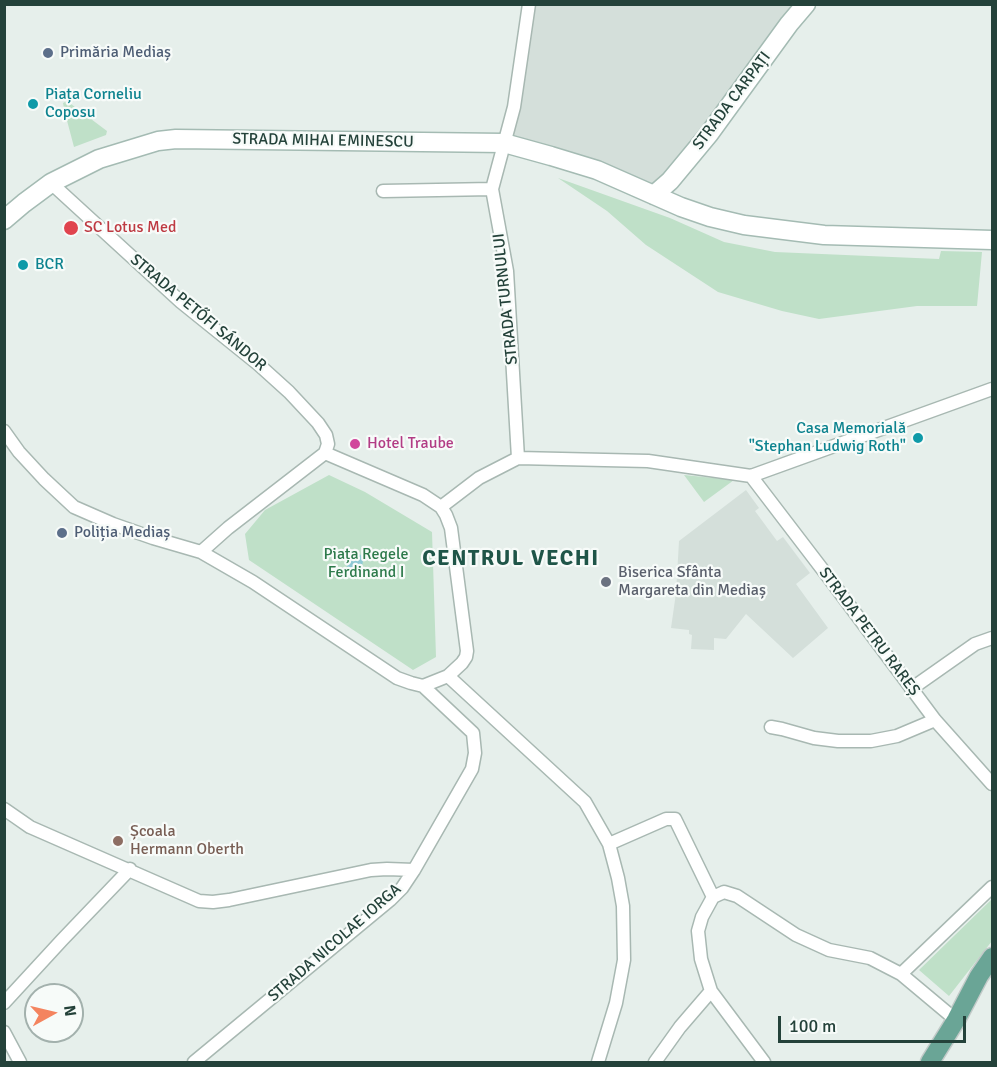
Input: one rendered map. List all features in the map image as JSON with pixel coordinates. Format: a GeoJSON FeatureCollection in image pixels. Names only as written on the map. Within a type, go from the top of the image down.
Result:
{"type":"FeatureCollection","features":[{"type":"Feature","properties":{"kind":"main road","name":"STRADA CARPAȚI"},"geometry":{"type":"LineString","coordinates":[[654,195],[670,180],[708,134],[806,4]]}},
{"type":"Feature","properties":{"kind":"main road","name":"STRADA MIHAI EMINESCU"},"geometry":{"type":"LineString","coordinates":[[4,220],[51,183],[99,159],[158,141],[176,139],[504,143],[597,170],[710,217],[744,225],[824,235],[993,240]]}},
{"type":"Feature","properties":{"kind":"main road"},"geometry":{"type":"LineString","coordinates":[[930,1062],[979,976],[993,957]]}},
{"type":"Feature","properties":{"kind":"street","name":"STRADA TURNULUI"},"geometry":{"type":"LineString","coordinates":[[518,458],[507,271],[492,189],[514,107],[529,4]]}},
{"type":"Feature","properties":{"kind":"street","name":"STRADA PETŐFI SÁNDOR"},"geometry":{"type":"LineString","coordinates":[[51,183],[181,302],[289,392],[326,435],[328,444],[325,453]]}},
{"type":"Feature","properties":{"kind":"street"},"geometry":{"type":"LineString","coordinates":[[383,191],[492,189]]}},
{"type":"Feature","properties":{"kind":"street"},"geometry":{"type":"LineString","coordinates":[[441,507],[479,478],[518,458],[648,461],[751,476],[993,389]]}},
{"type":"Feature","properties":{"kind":"street"},"geometry":{"type":"LineString","coordinates":[[4,431],[19,452],[74,507],[143,535],[201,552],[253,582],[397,678],[423,686],[448,676],[466,657],[452,528],[441,507],[423,495],[325,453],[228,528],[201,552]]}},
{"type":"Feature","properties":{"kind":"street","name":"STRADA PETRU RAREȘ"},"geometry":{"type":"LineString","coordinates":[[751,476],[936,720],[993,784]]}},
{"type":"Feature","properties":{"kind":"street"},"geometry":{"type":"LineString","coordinates":[[911,688],[975,644],[993,638]]}},
{"type":"Feature","properties":{"kind":"street"},"geometry":{"type":"LineString","coordinates":[[448,676],[585,802],[609,844],[623,906],[624,960],[615,1003],[598,1062]]}},
{"type":"Feature","properties":{"kind":"street","name":"STRADA NICOLAE IORGA"},"geometry":{"type":"LineString","coordinates":[[194,1062],[390,900],[402,888],[414,870],[472,769],[476,753],[473,733],[423,686]]}},
{"type":"Feature","properties":{"kind":"street"},"geometry":{"type":"LineString","coordinates":[[771,727],[814,738],[871,741],[897,736],[936,720]]}},
{"type":"Feature","properties":{"kind":"street"},"geometry":{"type":"LineString","coordinates":[[4,809],[30,826],[199,900],[213,902],[240,898],[372,870],[414,870]]}},
{"type":"Feature","properties":{"kind":"street"},"geometry":{"type":"LineString","coordinates":[[609,844],[666,819],[675,819],[713,897]]}},
{"type":"Feature","properties":{"kind":"street"},"geometry":{"type":"LineString","coordinates":[[4,1003],[130,869]]}},
{"type":"Feature","properties":{"kind":"street"},"geometry":{"type":"LineString","coordinates":[[901,974],[993,887]]}},
{"type":"Feature","properties":{"kind":"street"},"geometry":{"type":"LineString","coordinates":[[764,1062],[711,991],[701,959],[698,931],[702,917],[713,897],[724,892],[737,896],[796,935],[829,950],[870,958],[901,974],[956,1020]]}},
{"type":"Feature","properties":{"kind":"street"},"geometry":{"type":"LineString","coordinates":[[655,1062],[680,1027],[711,991]]}},
{"type":"Feature","properties":{"kind":"street"},"geometry":{"type":"LineString","coordinates":[[4,1032],[20,1062]]}},
{"type":"Feature","properties":{"kind":"shaded area"},"geometry":{"type":"Polygon","coordinates":[[[529,5],[806,5],[654,195],[504,143],[529,5]]]}},
{"type":"Feature","properties":{"kind":"shaded area"},"geometry":{"type":"Polygon","coordinates":[[[746,490],[759,508],[755,511],[777,541],[783,537],[810,573],[796,584],[828,628],[793,658],[746,614],[726,639],[714,638],[714,650],[691,649],[692,635],[689,634],[689,630],[671,628],[679,541],[746,490]]]}},
{"type":"Feature","properties":{"kind":"green space"},"geometry":{"type":"Polygon","coordinates":[[[67,101],[107,131],[106,135],[74,147],[63,103],[67,101]]]}},
{"type":"Feature","properties":{"kind":"green space"},"geometry":{"type":"Polygon","coordinates":[[[558,178],[670,218],[724,242],[775,252],[939,259],[941,251],[982,252],[977,306],[917,306],[819,319],[782,311],[718,292],[646,245],[607,211],[558,178]]]}},
{"type":"Feature","properties":{"kind":"green space","name":"Piața Regele Ferdinand I"},"geometry":{"type":"Polygon","coordinates":[[[329,475],[365,492],[432,532],[436,657],[413,670],[249,560],[245,534],[265,510],[329,475]]]}},
{"type":"Feature","properties":{"kind":"green space"},"geometry":{"type":"Polygon","coordinates":[[[684,475],[734,480],[704,502],[684,475]]]}},
{"type":"Feature","properties":{"kind":"green space"},"geometry":{"type":"Polygon","coordinates":[[[992,899],[992,941],[949,996],[919,970],[992,899]]]}},
{"type":"Feature","properties":{"kind":"water"},"geometry":{"type":"Polygon","coordinates":[[[354,552],[362,557],[363,561],[358,569],[354,570],[346,565],[345,561],[350,553],[354,552]]]}},
{"type":"Feature","properties":{"kind":"place","name":"Primăria Mediaș"},"geometry":{"type":"Point","coordinates":[48,53]}},
{"type":"Feature","properties":{"kind":"place","name":"Piața Corneliu Coposu"},"geometry":{"type":"Point","coordinates":[33,104]}},
{"type":"Feature","properties":{"kind":"place","name":"SC Lotus Med"},"geometry":{"type":"Point","coordinates":[71,228]}},
{"type":"Feature","properties":{"kind":"place","name":"BCR"},"geometry":{"type":"Point","coordinates":[23,265]}},
{"type":"Feature","properties":{"kind":"place","name":"Casa Memorială \"Stephan Ludwig Roth\""},"geometry":{"type":"Point","coordinates":[918,438]}},
{"type":"Feature","properties":{"kind":"place","name":"Hotel Traube"},"geometry":{"type":"Point","coordinates":[355,444]}},
{"type":"Feature","properties":{"kind":"place","name":"Poliția Mediaș"},"geometry":{"type":"Point","coordinates":[62,533]}},
{"type":"Feature","properties":{"kind":"place","name":"Biserica Sfânta Margareta din Mediaș"},"geometry":{"type":"Point","coordinates":[606,582]}},
{"type":"Feature","properties":{"kind":"place","name":"Școala Hermann Oberth"},"geometry":{"type":"Point","coordinates":[118,841]}},
{"type":"Feature","properties":{"kind":"district","name":"CENTRUL VECHI"},"geometry":{"type":"Point","coordinates":[511,559]}}]}
